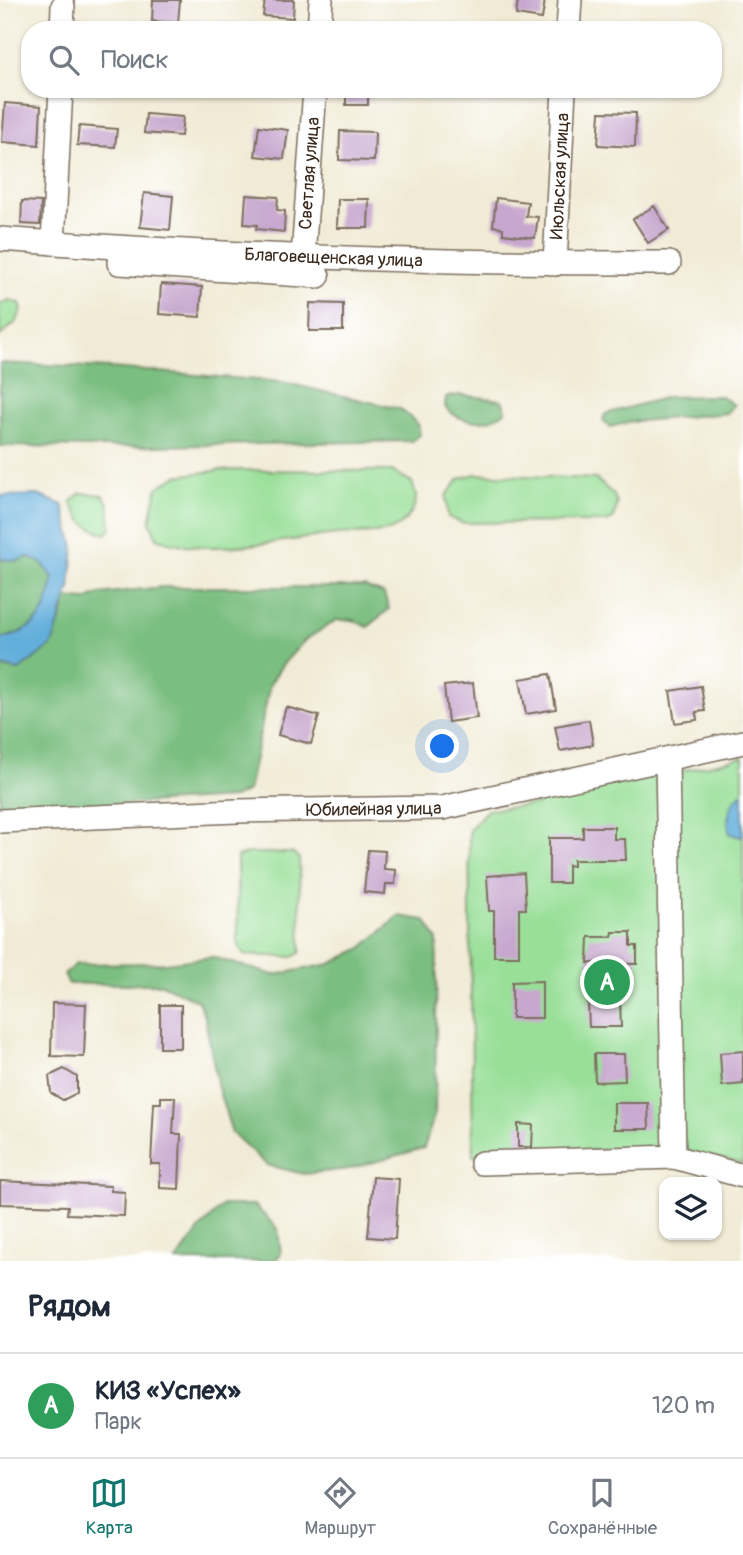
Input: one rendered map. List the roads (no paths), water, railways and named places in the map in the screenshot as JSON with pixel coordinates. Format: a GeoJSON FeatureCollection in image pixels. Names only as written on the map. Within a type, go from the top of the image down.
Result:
{"type":"FeatureCollection","features":[{"type":"Feature","properties":{"kind":"street"},"geometry":{"type":"LineString","coordinates":[[320,21],[321,0]]}},
{"type":"Feature","properties":{"kind":"street"},"geometry":{"type":"LineString","coordinates":[[569,21],[570,0]]}},
{"type":"Feature","properties":{"kind":"street"},"geometry":{"type":"LineString","coordinates":[[62,21],[63,6]]}},
{"type":"Feature","properties":{"kind":"street"},"geometry":{"type":"LineString","coordinates":[[53,243],[61,98]]}},
{"type":"Feature","properties":{"kind":"street","name":"Светлая улица"},"geometry":{"type":"LineString","coordinates":[[303,257],[314,98]]}},
{"type":"Feature","properties":{"kind":"street","name":"Июльская улица"},"geometry":{"type":"LineString","coordinates":[[555,264],[564,98]]}},
{"type":"Feature","properties":{"kind":"street","name":"Благовещенская улица"},"geometry":{"type":"LineString","coordinates":[[0,240],[303,257],[555,264],[669,263]]}},
{"type":"Feature","properties":{"kind":"street"},"geometry":{"type":"LineString","coordinates":[[0,254],[318,276]]}},
{"type":"Feature","properties":{"kind":"street","name":"Юбилейная улица"},"geometry":{"type":"LineString","coordinates":[[0,821],[237,811],[442,808],[743,742]]}},
{"type":"Feature","properties":{"kind":"street"},"geometry":{"type":"LineString","coordinates":[[667,759],[674,1157]]}},
{"type":"Feature","properties":{"kind":"street"},"geometry":{"type":"LineString","coordinates":[[482,1163],[674,1157],[743,1176]]}},
{"type":"Feature","properties":{"kind":"water"},"geometry":{"type":"Polygon","coordinates":[[[38,495],[63,505],[74,547],[70,588],[52,645],[19,670],[0,666],[0,638],[17,634],[34,624],[47,605],[53,578],[42,563],[28,557],[17,561],[0,559],[0,496],[38,495]]]}},
{"type":"Feature","properties":{"kind":"water"},"geometry":{"type":"Polygon","coordinates":[[[743,792],[743,836],[740,837],[730,834],[728,823],[732,806],[743,792]]]}},
{"type":"Feature","properties":{"kind":"place","name":"КИЗ «Успех»"},"geometry":{"type":"Point","coordinates":[607,982]}}]}
